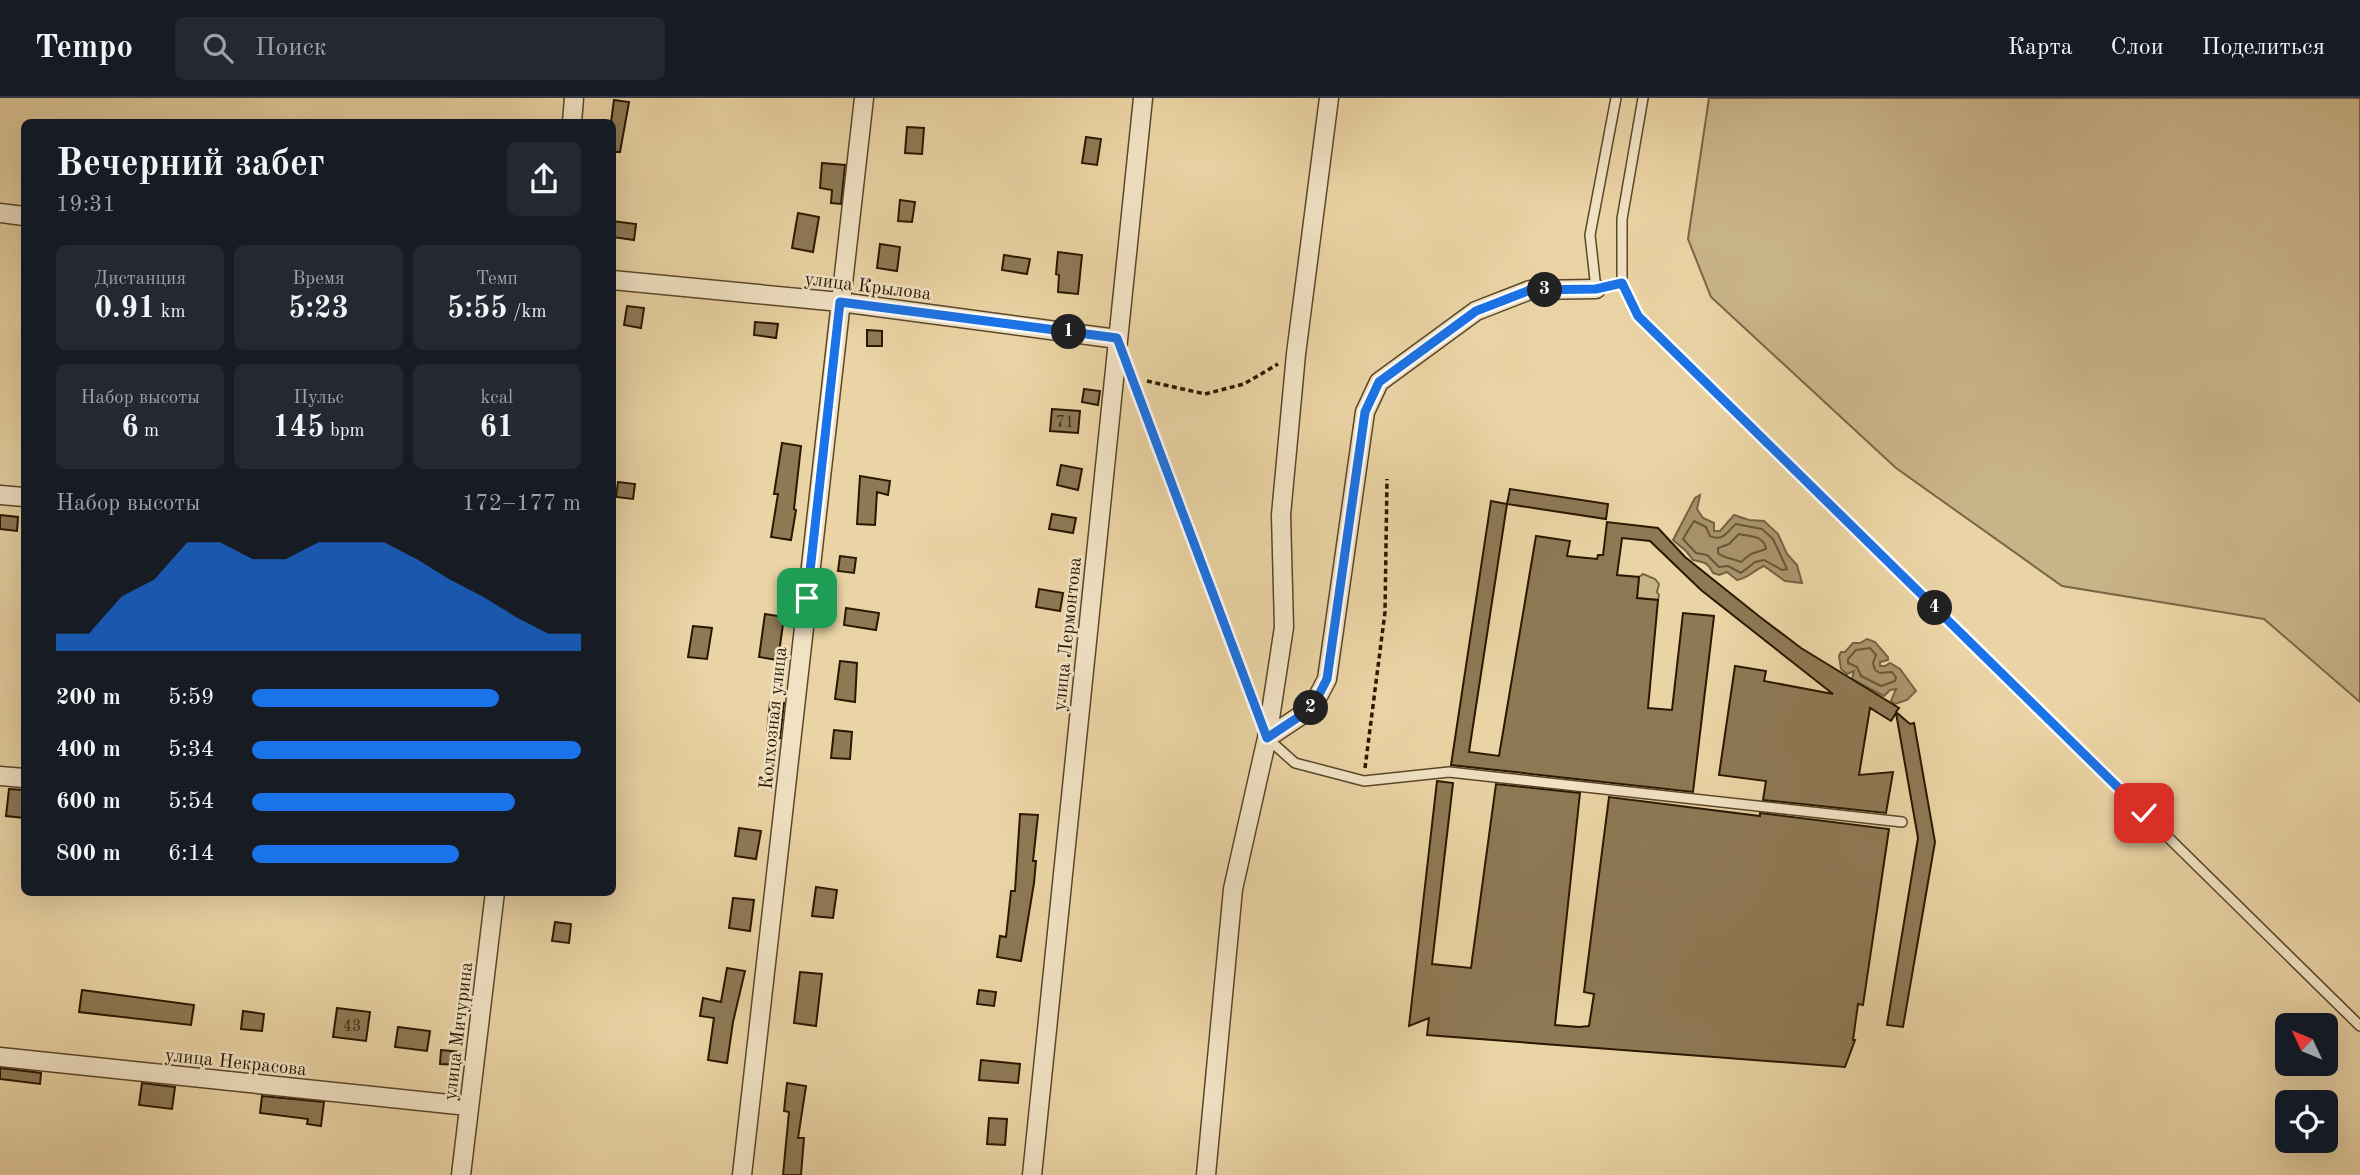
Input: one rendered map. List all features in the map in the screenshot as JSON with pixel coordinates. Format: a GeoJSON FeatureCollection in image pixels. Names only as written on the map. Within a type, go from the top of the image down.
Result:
{"type":"FeatureCollection","features":[{"type":"Feature","properties":{"kind":"street"},"geometry":{"type":"LineString","coordinates":[[572,119],[574,98]]}},
{"type":"Feature","properties":{"kind":"street","name":"Колхозная улица"},"geometry":{"type":"LineString","coordinates":[[742,1175],[864,98]]}},
{"type":"Feature","properties":{"kind":"street","name":"улица Лермонтова"},"geometry":{"type":"LineString","coordinates":[[1032,1175],[1143,98]]}},
{"type":"Feature","properties":{"kind":"street"},"geometry":{"type":"LineString","coordinates":[[1206,1175],[1233,889],[1267,738],[1284,627],[1280,515],[1296,354],[1329,98]]}},
{"type":"Feature","properties":{"kind":"street"},"geometry":{"type":"LineString","coordinates":[[0,213],[21,216]]}},
{"type":"Feature","properties":{"kind":"street","name":"улица Крылова"},"geometry":{"type":"LineString","coordinates":[[616,280],[840,302],[1117,338]]}},
{"type":"Feature","properties":{"kind":"street"},"geometry":{"type":"LineString","coordinates":[[1267,738],[1312,708],[1327,679],[1365,412],[1379,382],[1476,311],[1530,290],[1596,289]]}},
{"type":"Feature","properties":{"kind":"street"},"geometry":{"type":"LineString","coordinates":[[0,495],[21,497]]}},
{"type":"Feature","properties":{"kind":"street"},"geometry":{"type":"LineString","coordinates":[[0,776],[21,778]]}},
{"type":"Feature","properties":{"kind":"street","name":"улица Мичурина"},"geometry":{"type":"LineString","coordinates":[[461,1175],[494,896]]}},
{"type":"Feature","properties":{"kind":"street","name":"улица Некрасова"},"geometry":{"type":"LineString","coordinates":[[0,1057],[468,1106]]}},
{"type":"Feature","properties":{"kind":"lane"},"geometry":{"type":"LineString","coordinates":[[1616,98],[1590,235],[1596,289],[1622,283]]}},
{"type":"Feature","properties":{"kind":"lane"},"geometry":{"type":"LineString","coordinates":[[1643,98],[1622,219],[1622,283],[1638,316],[2360,1026]]}},
{"type":"Feature","properties":{"kind":"lane"},"geometry":{"type":"LineString","coordinates":[[1117,338],[1267,738],[1295,763],[1364,781],[1449,772],[1902,822]]}},
{"type":"Feature","properties":{"kind":"path"},"geometry":{"type":"LineString","coordinates":[[1132,377],[1205,394],[1244,384],[1296,354]]}},
{"type":"Feature","properties":{"kind":"path"},"geometry":{"type":"LineString","coordinates":[[1364,781],[1385,612],[1387,479]]}},
{"type":"Feature","properties":{"kind":"shaded area"},"geometry":{"type":"Polygon","coordinates":[[[1709,98],[2360,98],[2360,702],[2264,619],[2062,586],[1896,468],[1711,297],[1688,239],[1709,98]]]}},
{"type":"Feature","properties":{"kind":"shaded area"},"geometry":{"type":"Polygon","coordinates":[[[1643,574],[1655,579],[1659,584],[1658,600],[1637,598],[1639,577],[1643,574]]]}},
{"type":"Feature","properties":{"kind":"water"},"geometry":{"type":"Polygon","coordinates":[[[1700,495],[1697,509],[1703,518],[1714,523],[1714,531],[1720,531],[1734,515],[1764,521],[1778,534],[1787,554],[1797,565],[1802,583],[1785,581],[1764,566],[1737,580],[1727,572],[1719,575],[1713,573],[1705,563],[1693,560],[1673,540],[1695,498],[1700,495]]]}},
{"type":"Feature","properties":{"kind":"water"},"geometry":{"type":"Polygon","coordinates":[[[1867,639],[1875,642],[1888,657],[1888,660],[1880,662],[1880,666],[1890,663],[1900,669],[1916,691],[1907,700],[1895,704],[1891,701],[1896,689],[1890,690],[1884,696],[1852,679],[1854,671],[1847,674],[1841,669],[1841,652],[1845,652],[1853,643],[1867,639]]]}},
{"type":"Feature","properties":{"kind":"building"},"geometry":{"type":"Polygon","coordinates":[[[614,100],[629,102],[620,152],[616,152],[616,119],[611,119],[614,100]]]}},
{"type":"Feature","properties":{"kind":"building"},"geometry":{"type":"Polygon","coordinates":[[[907,127],[924,128],[922,154],[905,153],[907,127]]]}},
{"type":"Feature","properties":{"kind":"building"},"geometry":{"type":"Polygon","coordinates":[[[1086,137],[1101,139],[1097,165],[1082,163],[1086,137]]]}},
{"type":"Feature","properties":{"kind":"building"},"geometry":{"type":"Polygon","coordinates":[[[822,163],[845,165],[841,204],[831,203],[832,190],[820,188],[822,163]]]}},
{"type":"Feature","properties":{"kind":"building"},"geometry":{"type":"Polygon","coordinates":[[[900,200],[915,202],[912,222],[898,221],[900,200]]]}},
{"type":"Feature","properties":{"kind":"building"},"geometry":{"type":"Polygon","coordinates":[[[798,213],[819,217],[813,252],[792,248],[798,213]]]}},
{"type":"Feature","properties":{"kind":"building"},"geometry":{"type":"Polygon","coordinates":[[[616,222],[636,224],[634,240],[616,238],[616,222]]]}},
{"type":"Feature","properties":{"kind":"building"},"geometry":{"type":"Polygon","coordinates":[[[880,244],[900,247],[897,271],[877,268],[880,244]]]}},
{"type":"Feature","properties":{"kind":"building"},"geometry":{"type":"Polygon","coordinates":[[[1058,252],[1082,255],[1078,294],[1058,292],[1058,252]]]}},
{"type":"Feature","properties":{"kind":"building"},"geometry":{"type":"Polygon","coordinates":[[[1004,255],[1030,259],[1027,274],[1002,270],[1004,255]]]}},
{"type":"Feature","properties":{"kind":"building"},"geometry":{"type":"Polygon","coordinates":[[[627,306],[644,308],[641,328],[624,325],[627,306]]]}},
{"type":"Feature","properties":{"kind":"building"},"geometry":{"type":"Polygon","coordinates":[[[755,322],[778,324],[776,338],[754,335],[755,322]]]}},
{"type":"Feature","properties":{"kind":"building"},"geometry":{"type":"Polygon","coordinates":[[[867,330],[882,331],[882,346],[867,346],[867,330]]]}},
{"type":"Feature","properties":{"kind":"building"},"geometry":{"type":"Polygon","coordinates":[[[1084,389],[1100,391],[1098,405],[1082,402],[1084,389]]]}},
{"type":"Feature","properties":{"kind":"building"},"geometry":{"type":"Polygon","coordinates":[[[1052,409],[1080,411],[1078,433],[1050,431],[1052,409]]]}},
{"type":"Feature","properties":{"kind":"building"},"geometry":{"type":"Polygon","coordinates":[[[782,443],[801,446],[791,540],[771,537],[782,443]]]}},
{"type":"Feature","properties":{"kind":"building"},"geometry":{"type":"Polygon","coordinates":[[[1061,465],[1082,469],[1078,490],[1057,485],[1061,465]]]}},
{"type":"Feature","properties":{"kind":"building"},"geometry":{"type":"Polygon","coordinates":[[[860,476],[890,481],[888,495],[877,492],[875,525],[857,524],[860,476]]]}},
{"type":"Feature","properties":{"kind":"building"},"geometry":{"type":"Polygon","coordinates":[[[618,482],[635,484],[633,499],[616,497],[618,482]]]}},
{"type":"Feature","properties":{"kind":"building"},"geometry":{"type":"Polygon","coordinates":[[[1510,489],[1608,504],[1606,519],[1507,504],[1510,489]]]}},
{"type":"Feature","properties":{"kind":"building"},"geometry":{"type":"Polygon","coordinates":[[[1491,501],[1507,504],[1469,752],[1499,756],[1536,536],[1570,541],[1567,556],[1597,559],[1598,555],[1603,555],[1607,522],[1658,528],[1685,557],[1760,617],[1801,648],[1899,708],[1896,712],[1910,724],[1914,723],[1935,842],[1903,1027],[1887,1025],[1918,838],[1896,713],[1891,721],[1870,708],[1859,775],[1893,772],[1886,813],[1763,800],[1766,781],[1719,775],[1735,666],[1766,671],[1764,681],[1833,694],[1701,590],[1650,541],[1622,538],[1617,575],[1639,577],[1637,598],[1658,600],[1648,708],[1672,710],[1683,613],[1714,616],[1693,792],[1451,765],[1491,501]]]}},
{"type":"Feature","properties":{"kind":"building"},"geometry":{"type":"Polygon","coordinates":[[[1052,514],[1076,518],[1073,533],[1049,529],[1052,514]]]}},
{"type":"Feature","properties":{"kind":"building"},"geometry":{"type":"Polygon","coordinates":[[[0,515],[18,517],[17,531],[0,529],[0,515]]]}},
{"type":"Feature","properties":{"kind":"building"},"geometry":{"type":"Polygon","coordinates":[[[840,556],[856,558],[854,573],[838,571],[840,556]]]}},
{"type":"Feature","properties":{"kind":"building"},"geometry":{"type":"Polygon","coordinates":[[[1039,589],[1063,593],[1060,611],[1036,607],[1039,589]]]}},
{"type":"Feature","properties":{"kind":"building"},"geometry":{"type":"Polygon","coordinates":[[[846,608],[879,613],[876,630],[844,625],[846,608]]]}},
{"type":"Feature","properties":{"kind":"building"},"geometry":{"type":"Polygon","coordinates":[[[765,614],[784,617],[778,660],[759,657],[765,614]]]}},
{"type":"Feature","properties":{"kind":"building"},"geometry":{"type":"Polygon","coordinates":[[[693,626],[712,628],[707,659],[688,657],[693,626]]]}},
{"type":"Feature","properties":{"kind":"building"},"geometry":{"type":"Polygon","coordinates":[[[840,661],[857,663],[855,702],[835,699],[840,661]]]}},
{"type":"Feature","properties":{"kind":"building"},"geometry":{"type":"Polygon","coordinates":[[[770,702],[784,703],[780,738],[767,736],[770,702]]]}},
{"type":"Feature","properties":{"kind":"building"},"geometry":{"type":"Polygon","coordinates":[[[834,730],[852,732],[850,759],[831,758],[834,730]]]}},
{"type":"Feature","properties":{"kind":"building"},"geometry":{"type":"Polygon","coordinates":[[[1437,781],[1453,783],[1432,964],[1471,968],[1496,784],[1580,793],[1555,1025],[1589,1026],[1594,994],[1584,992],[1609,797],[1889,829],[1863,1005],[1858,1004],[1855,1040],[1845,1067],[1427,1035],[1429,1018],[1409,1026],[1437,781]]]}},
{"type":"Feature","properties":{"kind":"building"},"geometry":{"type":"Polygon","coordinates":[[[9,789],[21,790],[21,818],[6,816],[9,789]]]}},
{"type":"Feature","properties":{"kind":"building"},"geometry":{"type":"Polygon","coordinates":[[[1020,814],[1038,815],[1033,861],[1036,861],[1034,883],[1021,961],[997,957],[1000,936],[1006,937],[1011,891],[1015,891],[1020,814]]]}},
{"type":"Feature","properties":{"kind":"building"},"geometry":{"type":"Polygon","coordinates":[[[739,828],[761,831],[756,859],[735,856],[739,828]]]}},
{"type":"Feature","properties":{"kind":"building"},"geometry":{"type":"Polygon","coordinates":[[[816,887],[837,890],[833,918],[812,916],[816,887]]]}},
{"type":"Feature","properties":{"kind":"building"},"geometry":{"type":"Polygon","coordinates":[[[733,898],[754,900],[750,931],[729,928],[733,898]]]}},
{"type":"Feature","properties":{"kind":"building"},"geometry":{"type":"Polygon","coordinates":[[[555,922],[571,924],[569,943],[552,941],[555,922]]]}},
{"type":"Feature","properties":{"kind":"building"},"geometry":{"type":"Polygon","coordinates":[[[727,968],[745,971],[727,1063],[708,1060],[714,1018],[700,1016],[703,998],[721,1002],[727,968]]]}},
{"type":"Feature","properties":{"kind":"building"},"geometry":{"type":"Polygon","coordinates":[[[800,972],[822,974],[816,1026],[794,1023],[800,972]]]}},
{"type":"Feature","properties":{"kind":"building"},"geometry":{"type":"Polygon","coordinates":[[[82,990],[194,1005],[191,1025],[79,1012],[82,990]]]}},
{"type":"Feature","properties":{"kind":"building"},"geometry":{"type":"Polygon","coordinates":[[[979,990],[996,992],[994,1006],[977,1004],[979,990]]]}},
{"type":"Feature","properties":{"kind":"building"},"geometry":{"type":"Polygon","coordinates":[[[337,1008],[370,1012],[366,1041],[333,1037],[337,1008]]]}},
{"type":"Feature","properties":{"kind":"building"},"geometry":{"type":"Polygon","coordinates":[[[243,1011],[264,1014],[262,1031],[241,1029],[243,1011]]]}},
{"type":"Feature","properties":{"kind":"building"},"geometry":{"type":"Polygon","coordinates":[[[398,1027],[430,1031],[427,1051],[395,1047],[398,1027]]]}},
{"type":"Feature","properties":{"kind":"building"},"geometry":{"type":"Polygon","coordinates":[[[441,1050],[461,1052],[460,1065],[440,1064],[441,1050]]]}},
{"type":"Feature","properties":{"kind":"building"},"geometry":{"type":"Polygon","coordinates":[[[981,1060],[1020,1064],[1018,1083],[979,1080],[981,1060]]]}},
{"type":"Feature","properties":{"kind":"building"},"geometry":{"type":"Polygon","coordinates":[[[0,1068],[41,1073],[40,1084],[0,1079],[0,1068]]]}},
{"type":"Feature","properties":{"kind":"building"},"geometry":{"type":"Polygon","coordinates":[[[142,1083],[175,1087],[172,1109],[139,1105],[142,1083]]]}},
{"type":"Feature","properties":{"kind":"building"},"geometry":{"type":"Polygon","coordinates":[[[787,1083],[806,1086],[798,1138],[804,1138],[801,1175],[783,1175],[789,1112],[784,1111],[787,1083]]]}},
{"type":"Feature","properties":{"kind":"building"},"geometry":{"type":"Polygon","coordinates":[[[262,1096],[324,1102],[321,1126],[307,1124],[308,1119],[260,1113],[262,1096]]]}},
{"type":"Feature","properties":{"kind":"building"},"geometry":{"type":"Polygon","coordinates":[[[989,1118],[1007,1119],[1005,1145],[987,1144],[989,1118]]]}},
{"type":"Feature","properties":{"kind":"route"},"geometry":{"type":"LineString","coordinates":[[807,598],[840,302],[1117,338],[1267,738],[1312,708],[1327,679],[1365,412],[1379,382],[1476,311],[1530,290],[1596,289],[1622,283],[1638,316],[2144,813]]}}]}
